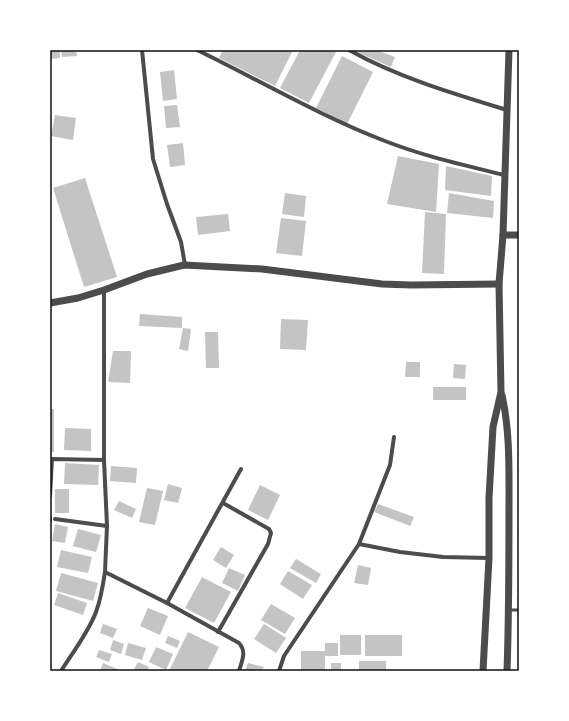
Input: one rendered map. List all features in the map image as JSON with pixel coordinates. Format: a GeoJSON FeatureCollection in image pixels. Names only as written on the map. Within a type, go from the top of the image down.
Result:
{"type":"FeatureCollection","features":[{"type":"Feature","properties":{"kind":"street"},"geometry":{"type":"LineString","coordinates":[[142,50],[153,160],[180,242],[184,265]]}},
{"type":"Feature","properties":{"kind":"street"},"geometry":{"type":"LineString","coordinates":[[197,50],[323,113],[385,141],[412,150],[504,175]]}},
{"type":"Feature","properties":{"kind":"street"},"geometry":{"type":"LineString","coordinates":[[349,50],[394,71],[441,89],[507,110]]}},
{"type":"Feature","properties":{"kind":"street"},"geometry":{"type":"LineString","coordinates":[[507,671],[509,610],[508,444],[506,414],[501,392],[499,284],[503,234],[509,50]]}},
{"type":"Feature","properties":{"kind":"street"},"geometry":{"type":"LineString","coordinates":[[503,234],[519,235]]}},
{"type":"Feature","properties":{"kind":"street"},"geometry":{"type":"LineString","coordinates":[[50,303],[78,298],[147,274],[184,265],[262,269],[382,284],[499,284]]}},
{"type":"Feature","properties":{"kind":"street"},"geometry":{"type":"LineString","coordinates":[[61,671],[97,611],[102,593],[105,572],[107,526],[104,460],[104,290]]}},
{"type":"Feature","properties":{"kind":"street"},"geometry":{"type":"LineString","coordinates":[[483,671],[489,558],[489,498],[493,427],[501,392]]}},
{"type":"Feature","properties":{"kind":"street"},"geometry":{"type":"LineString","coordinates":[[279,671],[284,656],[359,544],[390,465],[394,437]]}},
{"type":"Feature","properties":{"kind":"street"},"geometry":{"type":"LineString","coordinates":[[50,496],[52,459],[104,460]]}},
{"type":"Feature","properties":{"kind":"street"},"geometry":{"type":"LineString","coordinates":[[167,603],[241,469]]}},
{"type":"Feature","properties":{"kind":"street"},"geometry":{"type":"LineString","coordinates":[[218,632],[268,544],[271,533],[269,529],[223,503]]}},
{"type":"Feature","properties":{"kind":"street"},"geometry":{"type":"LineString","coordinates":[[55,519],[107,526]]}},
{"type":"Feature","properties":{"kind":"street"},"geometry":{"type":"LineString","coordinates":[[359,544],[400,552],[443,557],[489,558]]}},
{"type":"Feature","properties":{"kind":"street"},"geometry":{"type":"LineString","coordinates":[[105,572],[167,603],[239,643],[243,648],[244,653],[239,671]]}},
{"type":"Feature","properties":{"kind":"lane"},"geometry":{"type":"LineString","coordinates":[[509,610],[519,610]]}},
{"type":"Feature","properties":{"kind":"building"},"geometry":{"type":"Polygon","coordinates":[[[50,50],[60,50],[60,58],[50,59],[50,50]]]}},
{"type":"Feature","properties":{"kind":"building"},"geometry":{"type":"Polygon","coordinates":[[[61,50],[76,50],[77,56],[62,57],[61,50]]]}},
{"type":"Feature","properties":{"kind":"building"},"geometry":{"type":"Polygon","coordinates":[[[223,50],[293,50],[275,86],[219,58],[223,50]]]}},
{"type":"Feature","properties":{"kind":"building"},"geometry":{"type":"Polygon","coordinates":[[[300,50],[337,50],[309,103],[280,88],[300,50]]]}},
{"type":"Feature","properties":{"kind":"building"},"geometry":{"type":"Polygon","coordinates":[[[360,50],[376,50],[395,57],[391,67],[359,53],[360,50]]]}},
{"type":"Feature","properties":{"kind":"building"},"geometry":{"type":"Polygon","coordinates":[[[342,56],[373,72],[347,124],[316,108],[342,56]]]}},
{"type":"Feature","properties":{"kind":"building"},"geometry":{"type":"Polygon","coordinates":[[[174,70],[177,99],[163,101],[160,72],[174,70]]]}},
{"type":"Feature","properties":{"kind":"building"},"geometry":{"type":"Polygon","coordinates":[[[177,105],[180,127],[166,128],[164,106],[177,105]]]}},
{"type":"Feature","properties":{"kind":"building"},"geometry":{"type":"Polygon","coordinates":[[[55,115],[76,118],[73,140],[51,136],[55,115]]]}},
{"type":"Feature","properties":{"kind":"building"},"geometry":{"type":"Polygon","coordinates":[[[183,143],[185,165],[170,167],[167,145],[183,143]]]}},
{"type":"Feature","properties":{"kind":"building"},"geometry":{"type":"Polygon","coordinates":[[[398,156],[439,164],[436,212],[387,204],[398,156]]]}},
{"type":"Feature","properties":{"kind":"building"},"geometry":{"type":"Polygon","coordinates":[[[446,166],[492,176],[491,196],[445,190],[446,166]]]}},
{"type":"Feature","properties":{"kind":"building"},"geometry":{"type":"Polygon","coordinates":[[[85,178],[117,277],[84,287],[53,188],[85,178]]]}},
{"type":"Feature","properties":{"kind":"building"},"geometry":{"type":"Polygon","coordinates":[[[285,193],[306,196],[304,217],[282,214],[285,193]]]}},
{"type":"Feature","properties":{"kind":"building"},"geometry":{"type":"Polygon","coordinates":[[[449,193],[494,201],[493,218],[447,213],[449,193]]]}},
{"type":"Feature","properties":{"kind":"building"},"geometry":{"type":"Polygon","coordinates":[[[425,212],[446,214],[444,274],[422,273],[425,212]]]}},
{"type":"Feature","properties":{"kind":"building"},"geometry":{"type":"Polygon","coordinates":[[[228,214],[230,231],[198,235],[196,217],[228,214]]]}},
{"type":"Feature","properties":{"kind":"building"},"geometry":{"type":"Polygon","coordinates":[[[281,218],[306,221],[302,256],[276,253],[281,218]]]}},
{"type":"Feature","properties":{"kind":"building"},"geometry":{"type":"Polygon","coordinates":[[[140,314],[182,317],[182,328],[139,326],[140,314]]]}},
{"type":"Feature","properties":{"kind":"building"},"geometry":{"type":"Polygon","coordinates":[[[281,319],[308,320],[306,350],[280,349],[281,319]]]}},
{"type":"Feature","properties":{"kind":"building"},"geometry":{"type":"Polygon","coordinates":[[[183,328],[191,329],[188,351],[179,349],[183,328]]]}},
{"type":"Feature","properties":{"kind":"building"},"geometry":{"type":"Polygon","coordinates":[[[205,332],[218,332],[219,368],[206,368],[205,332]]]}},
{"type":"Feature","properties":{"kind":"building"},"geometry":{"type":"Polygon","coordinates":[[[113,351],[131,351],[130,383],[108,382],[113,351]]]}},
{"type":"Feature","properties":{"kind":"building"},"geometry":{"type":"Polygon","coordinates":[[[406,362],[420,362],[420,377],[405,377],[406,362]]]}},
{"type":"Feature","properties":{"kind":"building"},"geometry":{"type":"Polygon","coordinates":[[[454,364],[466,365],[465,379],[453,378],[454,364]]]}},
{"type":"Feature","properties":{"kind":"building"},"geometry":{"type":"Polygon","coordinates":[[[433,387],[466,387],[466,400],[433,400],[433,387]]]}},
{"type":"Feature","properties":{"kind":"building"},"geometry":{"type":"Polygon","coordinates":[[[50,409],[54,409],[54,452],[50,452],[50,409]]]}},
{"type":"Feature","properties":{"kind":"building"},"geometry":{"type":"Polygon","coordinates":[[[65,428],[91,429],[91,451],[64,450],[65,428]]]}},
{"type":"Feature","properties":{"kind":"building"},"geometry":{"type":"Polygon","coordinates":[[[65,463],[99,465],[98,485],[64,484],[65,463]]]}},
{"type":"Feature","properties":{"kind":"building"},"geometry":{"type":"Polygon","coordinates":[[[111,466],[137,468],[136,483],[110,481],[111,466]]]}},
{"type":"Feature","properties":{"kind":"building"},"geometry":{"type":"Polygon","coordinates":[[[168,484],[182,488],[178,503],[164,500],[168,484]]]}},
{"type":"Feature","properties":{"kind":"building"},"geometry":{"type":"Polygon","coordinates":[[[260,485],[280,495],[268,520],[248,510],[260,485]]]}},
{"type":"Feature","properties":{"kind":"building"},"geometry":{"type":"Polygon","coordinates":[[[147,488],[163,491],[155,525],[139,522],[147,488]]]}},
{"type":"Feature","properties":{"kind":"building"},"geometry":{"type":"Polygon","coordinates":[[[55,489],[69,489],[69,513],[55,513],[55,489]]]}},
{"type":"Feature","properties":{"kind":"building"},"geometry":{"type":"Polygon","coordinates":[[[119,501],[136,509],[132,518],[114,510],[119,501]]]}},
{"type":"Feature","properties":{"kind":"building"},"geometry":{"type":"Polygon","coordinates":[[[378,504],[414,517],[410,526],[374,512],[378,504]]]}},
{"type":"Feature","properties":{"kind":"building"},"geometry":{"type":"Polygon","coordinates":[[[55,524],[68,527],[65,543],[52,541],[55,524]]]}},
{"type":"Feature","properties":{"kind":"building"},"geometry":{"type":"Polygon","coordinates":[[[78,529],[101,535],[96,552],[73,546],[78,529]]]}},
{"type":"Feature","properties":{"kind":"building"},"geometry":{"type":"Polygon","coordinates":[[[221,547],[234,555],[226,568],[213,560],[221,547]]]}},
{"type":"Feature","properties":{"kind":"building"},"geometry":{"type":"Polygon","coordinates":[[[61,550],[92,557],[88,573],[57,567],[61,550]]]}},
{"type":"Feature","properties":{"kind":"building"},"geometry":{"type":"Polygon","coordinates":[[[296,559],[321,574],[316,583],[290,568],[296,559]]]}},
{"type":"Feature","properties":{"kind":"building"},"geometry":{"type":"Polygon","coordinates":[[[358,565],[371,568],[368,585],[354,583],[358,565]]]}},
{"type":"Feature","properties":{"kind":"building"},"geometry":{"type":"Polygon","coordinates":[[[229,568],[245,575],[238,591],[222,583],[229,568]]]}},
{"type":"Feature","properties":{"kind":"building"},"geometry":{"type":"Polygon","coordinates":[[[288,571],[312,585],[303,599],[280,584],[288,571]]]}},
{"type":"Feature","properties":{"kind":"building"},"geometry":{"type":"Polygon","coordinates":[[[61,573],[98,583],[93,601],[56,591],[61,573]]]}},
{"type":"Feature","properties":{"kind":"building"},"geometry":{"type":"Polygon","coordinates":[[[202,577],[231,592],[214,623],[185,608],[202,577]]]}},
{"type":"Feature","properties":{"kind":"building"},"geometry":{"type":"Polygon","coordinates":[[[58,593],[87,603],[83,615],[54,605],[58,593]]]}},
{"type":"Feature","properties":{"kind":"building"},"geometry":{"type":"Polygon","coordinates":[[[271,604],[295,618],[285,634],[261,620],[271,604]]]}},
{"type":"Feature","properties":{"kind":"building"},"geometry":{"type":"Polygon","coordinates":[[[148,608],[168,616],[160,635],[140,626],[148,608]]]}},
{"type":"Feature","properties":{"kind":"building"},"geometry":{"type":"Polygon","coordinates":[[[103,624],[117,629],[113,638],[100,633],[103,624]]]}},
{"type":"Feature","properties":{"kind":"building"},"geometry":{"type":"Polygon","coordinates":[[[264,624],[286,638],[276,653],[254,639],[264,624]]]}},
{"type":"Feature","properties":{"kind":"building"},"geometry":{"type":"Polygon","coordinates":[[[188,632],[219,647],[207,671],[169,671],[188,632]]]}},
{"type":"Feature","properties":{"kind":"building"},"geometry":{"type":"Polygon","coordinates":[[[340,635],[361,635],[361,655],[340,655],[340,635]]]}},
{"type":"Feature","properties":{"kind":"building"},"geometry":{"type":"Polygon","coordinates":[[[365,635],[402,635],[402,656],[365,656],[365,635]]]}},
{"type":"Feature","properties":{"kind":"building"},"geometry":{"type":"Polygon","coordinates":[[[168,636],[180,641],[177,648],[165,643],[168,636]]]}},
{"type":"Feature","properties":{"kind":"building"},"geometry":{"type":"Polygon","coordinates":[[[113,640],[124,644],[121,654],[110,650],[113,640]]]}},
{"type":"Feature","properties":{"kind":"building"},"geometry":{"type":"Polygon","coordinates":[[[128,643],[146,648],[142,660],[125,655],[128,643]]]}},
{"type":"Feature","properties":{"kind":"building"},"geometry":{"type":"Polygon","coordinates":[[[325,643],[338,643],[338,656],[325,656],[325,671],[301,671],[301,651],[325,651],[325,643]]]}},
{"type":"Feature","properties":{"kind":"building"},"geometry":{"type":"Polygon","coordinates":[[[156,647],[173,654],[166,670],[149,662],[156,647]]]}},
{"type":"Feature","properties":{"kind":"building"},"geometry":{"type":"Polygon","coordinates":[[[99,650],[112,654],[109,662],[96,657],[99,650]]]}},
{"type":"Feature","properties":{"kind":"building"},"geometry":{"type":"Polygon","coordinates":[[[359,661],[386,661],[386,671],[359,671],[359,661]]]}},
{"type":"Feature","properties":{"kind":"building"},"geometry":{"type":"Polygon","coordinates":[[[138,662],[149,667],[147,671],[133,671],[138,662]]]}},
{"type":"Feature","properties":{"kind":"building"},"geometry":{"type":"Polygon","coordinates":[[[103,663],[122,671],[100,671],[103,663]]]}},
{"type":"Feature","properties":{"kind":"building"},"geometry":{"type":"Polygon","coordinates":[[[248,663],[264,667],[262,671],[245,671],[248,663]]]}},
{"type":"Feature","properties":{"kind":"building"},"geometry":{"type":"Polygon","coordinates":[[[331,663],[341,663],[341,671],[331,671],[331,663]]]}}]}
